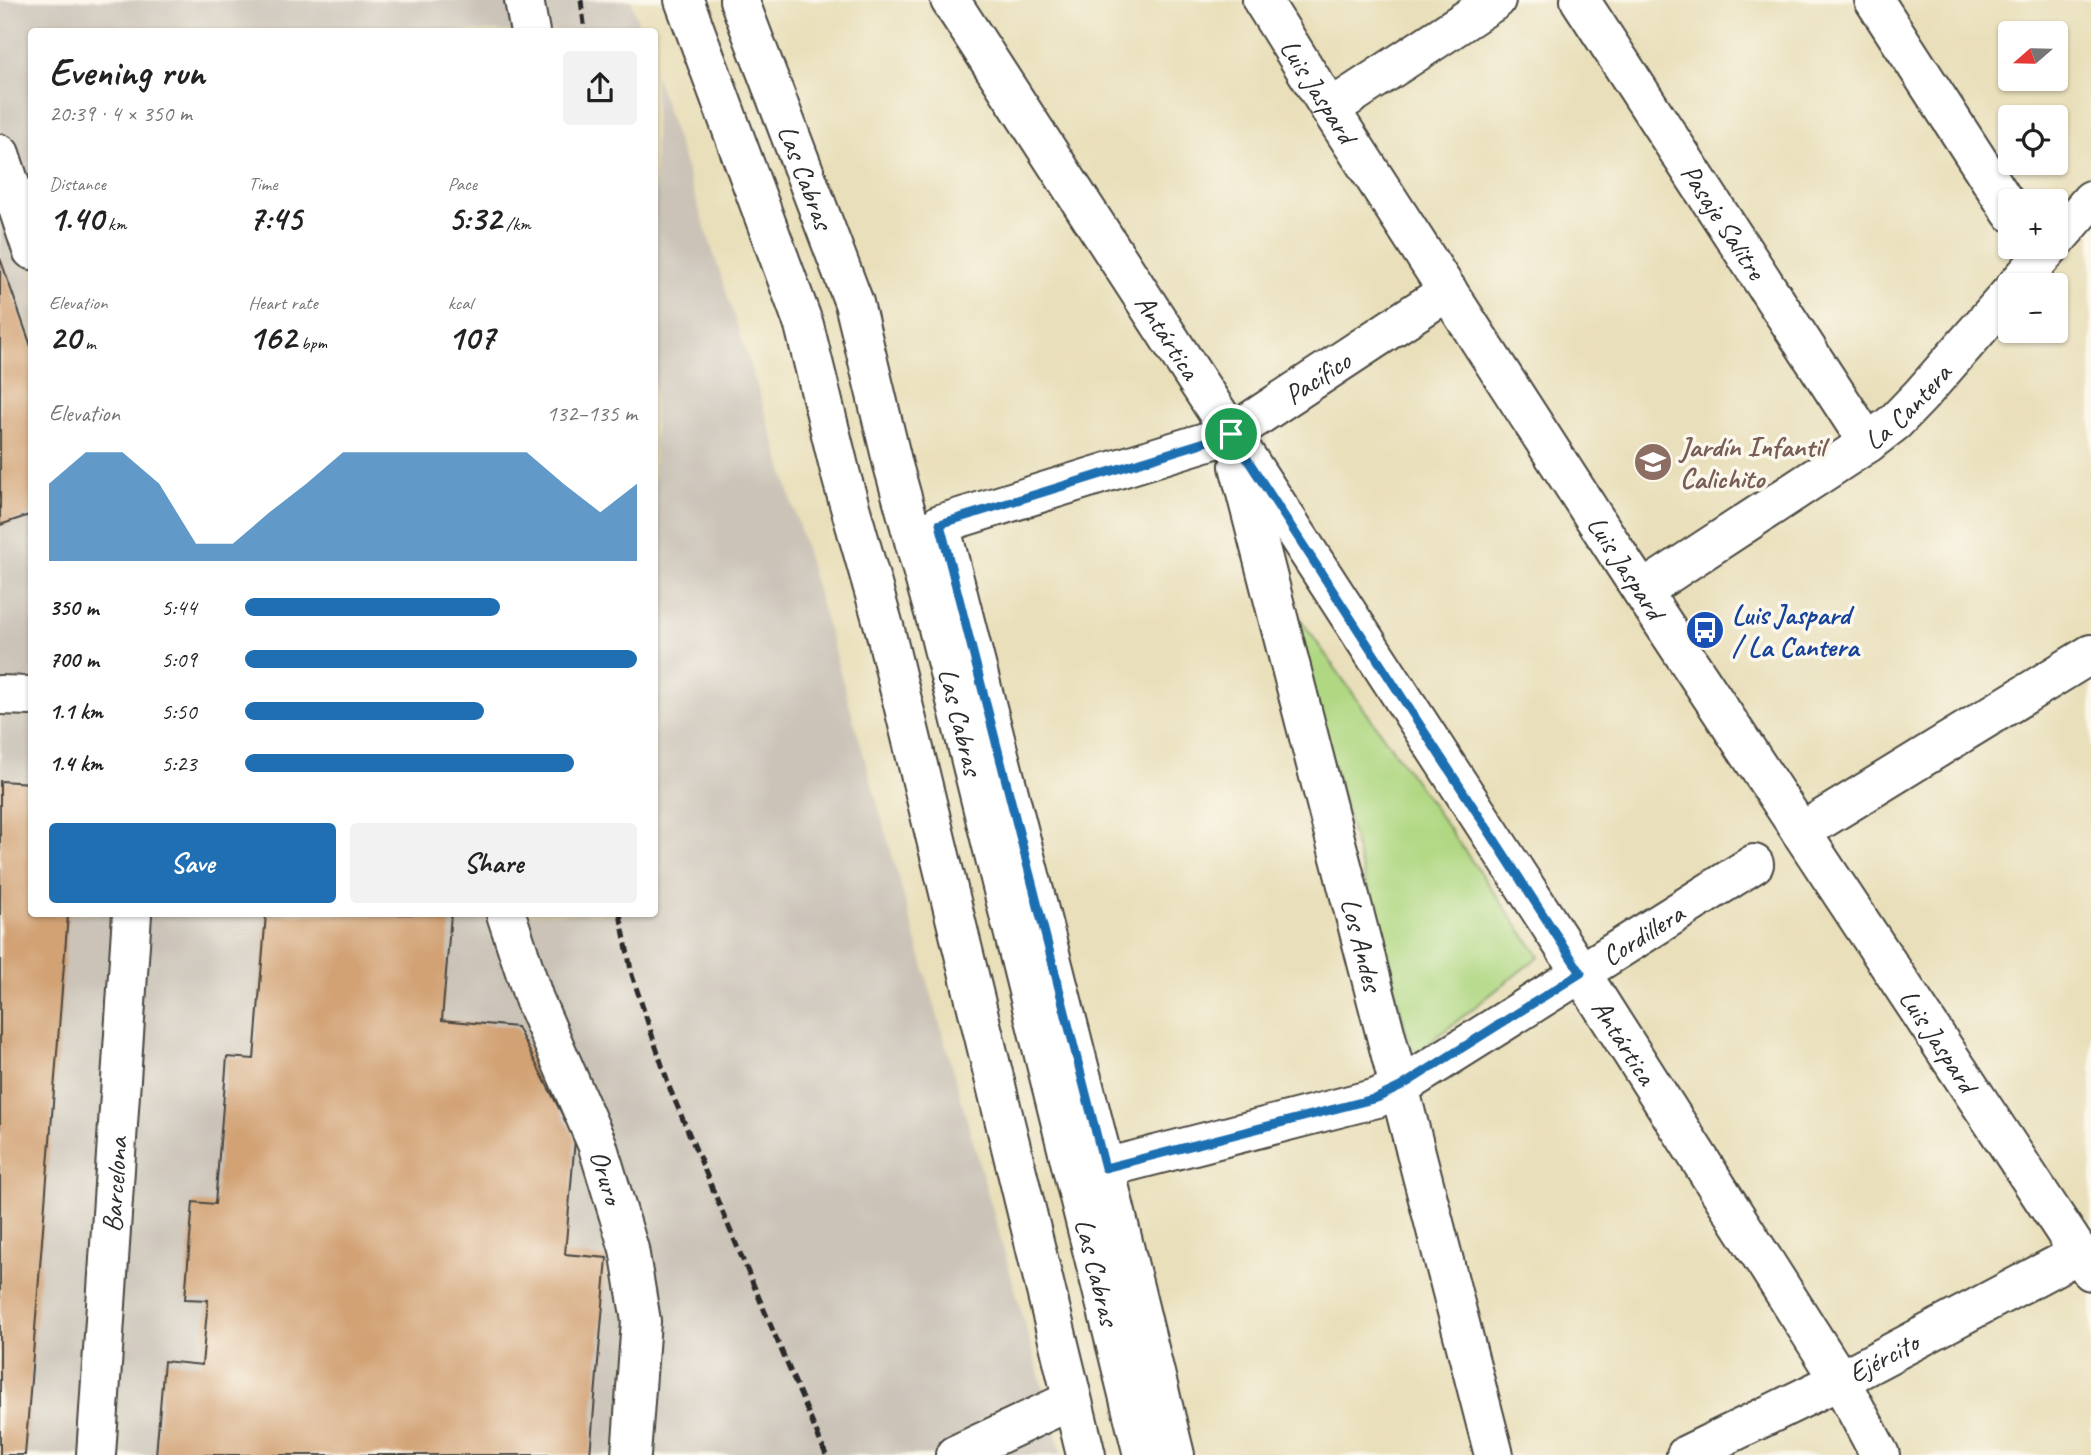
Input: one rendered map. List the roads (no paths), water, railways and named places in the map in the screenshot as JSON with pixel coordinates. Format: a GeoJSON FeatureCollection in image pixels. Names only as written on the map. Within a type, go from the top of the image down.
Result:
{"type":"FeatureCollection","features":[{"type":"Feature","properties":{"kind":"street"},"geometry":{"type":"LineString","coordinates":[[524,0],[529,28]]}},
{"type":"Feature","properties":{"kind":"street","name":"Las Cabras"},"geometry":{"type":"LineString","coordinates":[[684,0],[804,325],[842,479],[885,630],[1086,1455]]}},
{"type":"Feature","properties":{"kind":"street","name":"Las Cabras"},"geometry":{"type":"LineString","coordinates":[[739,0],[854,303],[893,465],[936,620],[1143,1455]]}},
{"type":"Feature","properties":{"kind":"street","name":"Antártica"},"geometry":{"type":"LineString","coordinates":[[950,0],[1581,973],[1840,1380],[1880,1455]]}},
{"type":"Feature","properties":{"kind":"street","name":"Luis Jaspard"},"geometry":{"type":"LineString","coordinates":[[1262,0],[1642,591],[2085,1262]]}},
{"type":"Feature","properties":{"kind":"street"},"geometry":{"type":"LineString","coordinates":[[1330,109],[1496,0]]}},
{"type":"Feature","properties":{"kind":"street","name":"Pasaje Salitre"},"geometry":{"type":"LineString","coordinates":[[1580,0],[1868,443]]}},
{"type":"Feature","properties":{"kind":"street"},"geometry":{"type":"LineString","coordinates":[[1874,0],[1998,192]]}},
{"type":"Feature","properties":{"kind":"street"},"geometry":{"type":"LineString","coordinates":[[0,154],[28,238]]}},
{"type":"Feature","properties":{"kind":"street"},"geometry":{"type":"LineString","coordinates":[[2068,224],[2091,200]]}},
{"type":"Feature","properties":{"kind":"street","name":"Pacífico"},"geometry":{"type":"LineString","coordinates":[[1105,1168],[940,524],[1231,434],[1448,291]]}},
{"type":"Feature","properties":{"kind":"street","name":"La Cantera"},"geometry":{"type":"LineString","coordinates":[[1642,591],[1868,443],[1895,422],[1998,307]]}},
{"type":"Feature","properties":{"kind":"street","name":"Los Andes"},"geometry":{"type":"LineString","coordinates":[[1231,434],[1494,1455]]}},
{"type":"Feature","properties":{"kind":"street"},"geometry":{"type":"LineString","coordinates":[[1801,832],[2090,657]]}},
{"type":"Feature","properties":{"kind":"street"},"geometry":{"type":"LineString","coordinates":[[0,695],[28,696]]}},
{"type":"Feature","properties":{"kind":"street","name":"Cordillera"},"geometry":{"type":"LineString","coordinates":[[1105,1168],[1377,1098],[1400,1087],[1754,864]]}},
{"type":"Feature","properties":{"kind":"street","name":"Barcelona"},"geometry":{"type":"LineString","coordinates":[[96,1455],[132,917]]}},
{"type":"Feature","properties":{"kind":"street","name":"Oruro"},"geometry":{"type":"LineString","coordinates":[[507,917],[534,999],[597,1144],[629,1249],[641,1321],[631,1455]]}},
{"type":"Feature","properties":{"kind":"street"},"geometry":{"type":"LineString","coordinates":[[1105,1168],[1174,1455]]}},
{"type":"Feature","properties":{"kind":"street","name":"Ejército"},"geometry":{"type":"LineString","coordinates":[[1686,1455],[2085,1262]]}},
{"type":"Feature","properties":{"kind":"street"},"geometry":{"type":"LineString","coordinates":[[955,1455],[1072,1400]]}},
{"type":"Feature","properties":{"kind":"railway"},"geometry":{"type":"LineString","coordinates":[[581,0],[584,28]]}},
{"type":"Feature","properties":{"kind":"railway"},"geometry":{"type":"LineString","coordinates":[[621,917],[632,975],[670,1089],[826,1455]]}},
{"type":"Feature","properties":{"kind":"place","name":"Jardín Infantil Calichito"},"geometry":{"type":"Point","coordinates":[1653,462]}},
{"type":"Feature","properties":{"kind":"place","name":"Luis Jaspard / La Cantera"},"geometry":{"type":"Point","coordinates":[1705,630]}}]}
